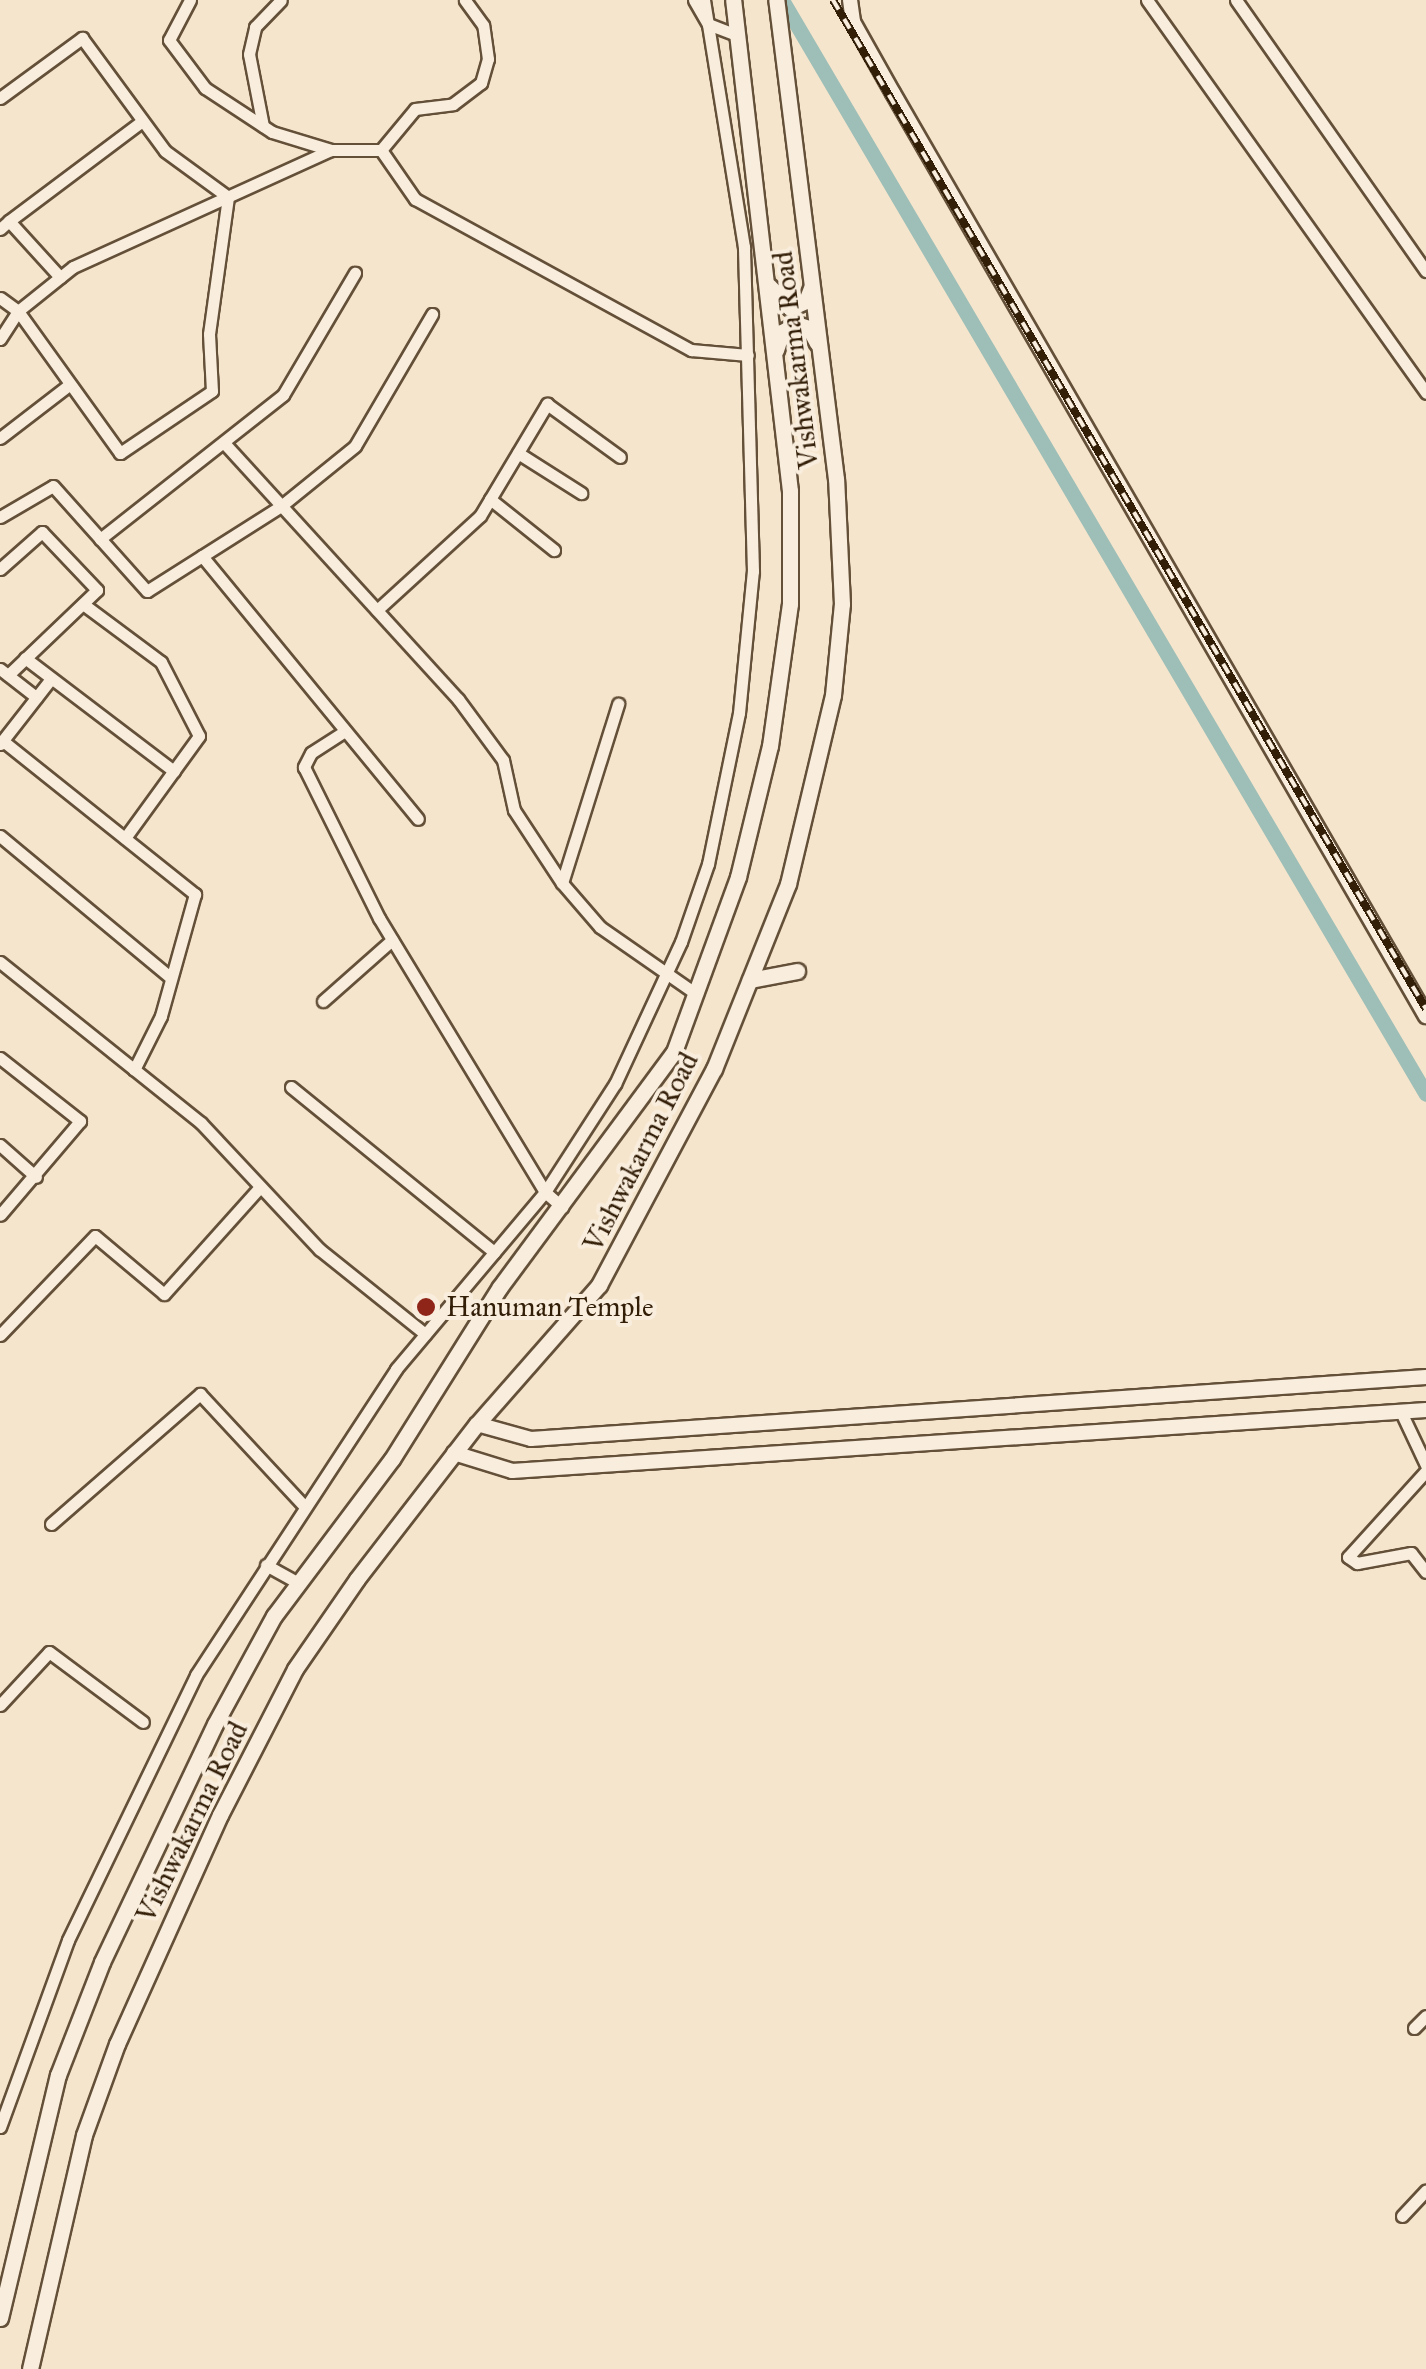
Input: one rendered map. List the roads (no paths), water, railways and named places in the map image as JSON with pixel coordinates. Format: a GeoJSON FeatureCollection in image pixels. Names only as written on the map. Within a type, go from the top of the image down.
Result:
{"type":"FeatureCollection","features":[{"type":"Feature","properties":{"kind":"main road","name":"Vishwakarma Road"},"geometry":{"type":"LineString","coordinates":[[0,2318],[58,2075],[102,1962],[215,1724],[299,1583],[392,1459],[500,1288],[674,1052],[738,876],[761,783],[790,604],[790,491],[733,0]]}},
{"type":"Feature","properties":{"kind":"main road","name":"Vishwakarma Road"},"geometry":{"type":"LineString","coordinates":[[30,2369],[84,2135],[116,2044],[220,1814],[295,1669],[454,1454],[599,1285],[714,1069],[788,884],[833,695],[842,604],[836,479],[776,0]]}},
{"type":"Feature","properties":{"kind":"main road"},"geometry":{"type":"LineString","coordinates":[[766,282],[790,308],[806,300],[812,284]]}},
{"type":"Feature","properties":{"kind":"main road"},"geometry":{"type":"LineString","coordinates":[[775,354],[782,332],[796,324],[809,328],[820,348]]}},
{"type":"Feature","properties":{"kind":"main road"},"geometry":{"type":"LineString","coordinates":[[750,980],[797,971]]}},
{"type":"Feature","properties":{"kind":"street"},"geometry":{"type":"LineString","coordinates":[[190,0],[169,40],[206,88],[263,126],[331,150],[382,150]]}},
{"type":"Feature","properties":{"kind":"street"},"geometry":{"type":"LineString","coordinates":[[263,126],[249,54],[256,26],[281,0]]}},
{"type":"Feature","properties":{"kind":"street"},"geometry":{"type":"LineString","coordinates":[[382,150],[415,109],[453,104],[481,83],[488,58],[482,26],[465,0]]}},
{"type":"Feature","properties":{"kind":"street"},"geometry":{"type":"LineString","coordinates":[[694,0],[708,24],[737,35]]}},
{"type":"Feature","properties":{"kind":"street"},"geometry":{"type":"LineString","coordinates":[[0,2127],[18,2064],[113,1839],[196,1674],[425,1334],[545,1192],[615,1084],[665,976],[708,864],[739,713],[753,571],[744,247],[704,0]]}},
{"type":"Feature","properties":{"kind":"street"},"geometry":{"type":"LineString","coordinates":[[850,0],[853,22],[902,110],[1426,1016]]}},
{"type":"Feature","properties":{"kind":"street"},"geometry":{"type":"LineString","coordinates":[[1147,0],[1426,393]]}},
{"type":"Feature","properties":{"kind":"street"},"geometry":{"type":"LineString","coordinates":[[1236,0],[1426,271]]}},
{"type":"Feature","properties":{"kind":"street"},"geometry":{"type":"LineString","coordinates":[[0,98],[82,38],[165,151],[228,196]]}},
{"type":"Feature","properties":{"kind":"street"},"geometry":{"type":"LineString","coordinates":[[60,277],[4,225],[142,121]]}},
{"type":"Feature","properties":{"kind":"street"},"geometry":{"type":"LineString","coordinates":[[0,340],[18,312],[60,277],[331,150]]}},
{"type":"Feature","properties":{"kind":"street"},"geometry":{"type":"LineString","coordinates":[[382,150],[415,200],[691,350],[748,355]]}},
{"type":"Feature","properties":{"kind":"street"},"geometry":{"type":"LineString","coordinates":[[0,298],[18,312],[120,453],[212,391],[209,334],[228,196]]}},
{"type":"Feature","properties":{"kind":"street"},"geometry":{"type":"LineString","coordinates":[[100,538],[226,446],[283,395],[355,272]]}},
{"type":"Feature","properties":{"kind":"street"},"geometry":{"type":"LineString","coordinates":[[0,517],[53,486],[147,591],[281,506],[355,446],[432,314]]}},
{"type":"Feature","properties":{"kind":"street"},"geometry":{"type":"LineString","coordinates":[[0,438],[70,384]]}},
{"type":"Feature","properties":{"kind":"street"},"geometry":{"type":"LineString","coordinates":[[376,610],[490,498],[548,404],[620,458]]}},
{"type":"Feature","properties":{"kind":"street"},"geometry":{"type":"LineString","coordinates":[[226,446],[458,699],[503,760],[514,810],[562,883],[600,927],[665,976],[696,992]]}},
{"type":"Feature","properties":{"kind":"street"},"geometry":{"type":"LineString","coordinates":[[518,453],[581,494]]}},
{"type":"Feature","properties":{"kind":"street"},"geometry":{"type":"LineString","coordinates":[[490,498],[554,550]]}},
{"type":"Feature","properties":{"kind":"street"},"geometry":{"type":"LineString","coordinates":[[0,569],[42,532],[97,590],[25,658],[4,672],[36,697]]}},
{"type":"Feature","properties":{"kind":"street"},"geometry":{"type":"LineString","coordinates":[[202,556],[418,819]]}},
{"type":"Feature","properties":{"kind":"street"},"geometry":{"type":"LineString","coordinates":[[83,604],[161,662],[199,736],[125,838]]}},
{"type":"Feature","properties":{"kind":"street"},"geometry":{"type":"LineString","coordinates":[[25,658],[174,771]]}},
{"type":"Feature","properties":{"kind":"street"},"geometry":{"type":"LineString","coordinates":[[50,680],[2,743],[194,894],[171,978],[134,1070]]}},
{"type":"Feature","properties":{"kind":"street"},"geometry":{"type":"LineString","coordinates":[[562,883],[618,704]]}},
{"type":"Feature","properties":{"kind":"street"},"geometry":{"type":"LineString","coordinates":[[345,730],[311,752],[304,767],[392,940],[545,1192],[562,1207]]}},
{"type":"Feature","properties":{"kind":"street"},"geometry":{"type":"LineString","coordinates":[[0,836],[171,978]]}},
{"type":"Feature","properties":{"kind":"street"},"geometry":{"type":"LineString","coordinates":[[323,1001],[392,940]]}},
{"type":"Feature","properties":{"kind":"street"},"geometry":{"type":"LineString","coordinates":[[0,962],[201,1124],[319,1249],[425,1334]]}},
{"type":"Feature","properties":{"kind":"street"},"geometry":{"type":"LineString","coordinates":[[0,1058],[80,1121],[36,1178],[0,1215]]}},
{"type":"Feature","properties":{"kind":"street"},"geometry":{"type":"LineString","coordinates":[[291,1088],[494,1252]]}},
{"type":"Feature","properties":{"kind":"street"},"geometry":{"type":"LineString","coordinates":[[0,1145],[36,1178]]}},
{"type":"Feature","properties":{"kind":"street"},"geometry":{"type":"LineString","coordinates":[[0,1334],[95,1236],[164,1294],[260,1187]]}},
{"type":"Feature","properties":{"kind":"street"},"geometry":{"type":"LineString","coordinates":[[478,1424],[531,1439],[1426,1377]]}},
{"type":"Feature","properties":{"kind":"street"},"geometry":{"type":"LineString","coordinates":[[51,1524],[200,1394],[305,1507]]}},
{"type":"Feature","properties":{"kind":"street"},"geometry":{"type":"LineString","coordinates":[[454,1454],[512,1472],[1426,1410]]}},
{"type":"Feature","properties":{"kind":"street"},"geometry":{"type":"LineString","coordinates":[[1401,1412],[1426,1468],[1348,1557],[1356,1563],[1411,1553],[1426,1572]]}},
{"type":"Feature","properties":{"kind":"street"},"geometry":{"type":"LineString","coordinates":[[266,1565],[299,1583]]}},
{"type":"Feature","properties":{"kind":"street"},"geometry":{"type":"LineString","coordinates":[[0,1705],[49,1652],[143,1722]]}},
{"type":"Feature","properties":{"kind":"street"},"geometry":{"type":"LineString","coordinates":[[1414,2028],[1426,2016]]}},
{"type":"Feature","properties":{"kind":"street"},"geometry":{"type":"LineString","coordinates":[[1402,2216],[1426,2190]]}},
{"type":"Feature","properties":{"kind":"waterway"},"geometry":{"type":"LineString","coordinates":[[782,0],[1426,1094]]}},
{"type":"Feature","properties":{"kind":"railway"},"geometry":{"type":"LineString","coordinates":[[833,0],[1426,1009]]}},
{"type":"Feature","properties":{"kind":"place","name":"Hanuman Temple"},"geometry":{"type":"Point","coordinates":[426,1307]}}]}
